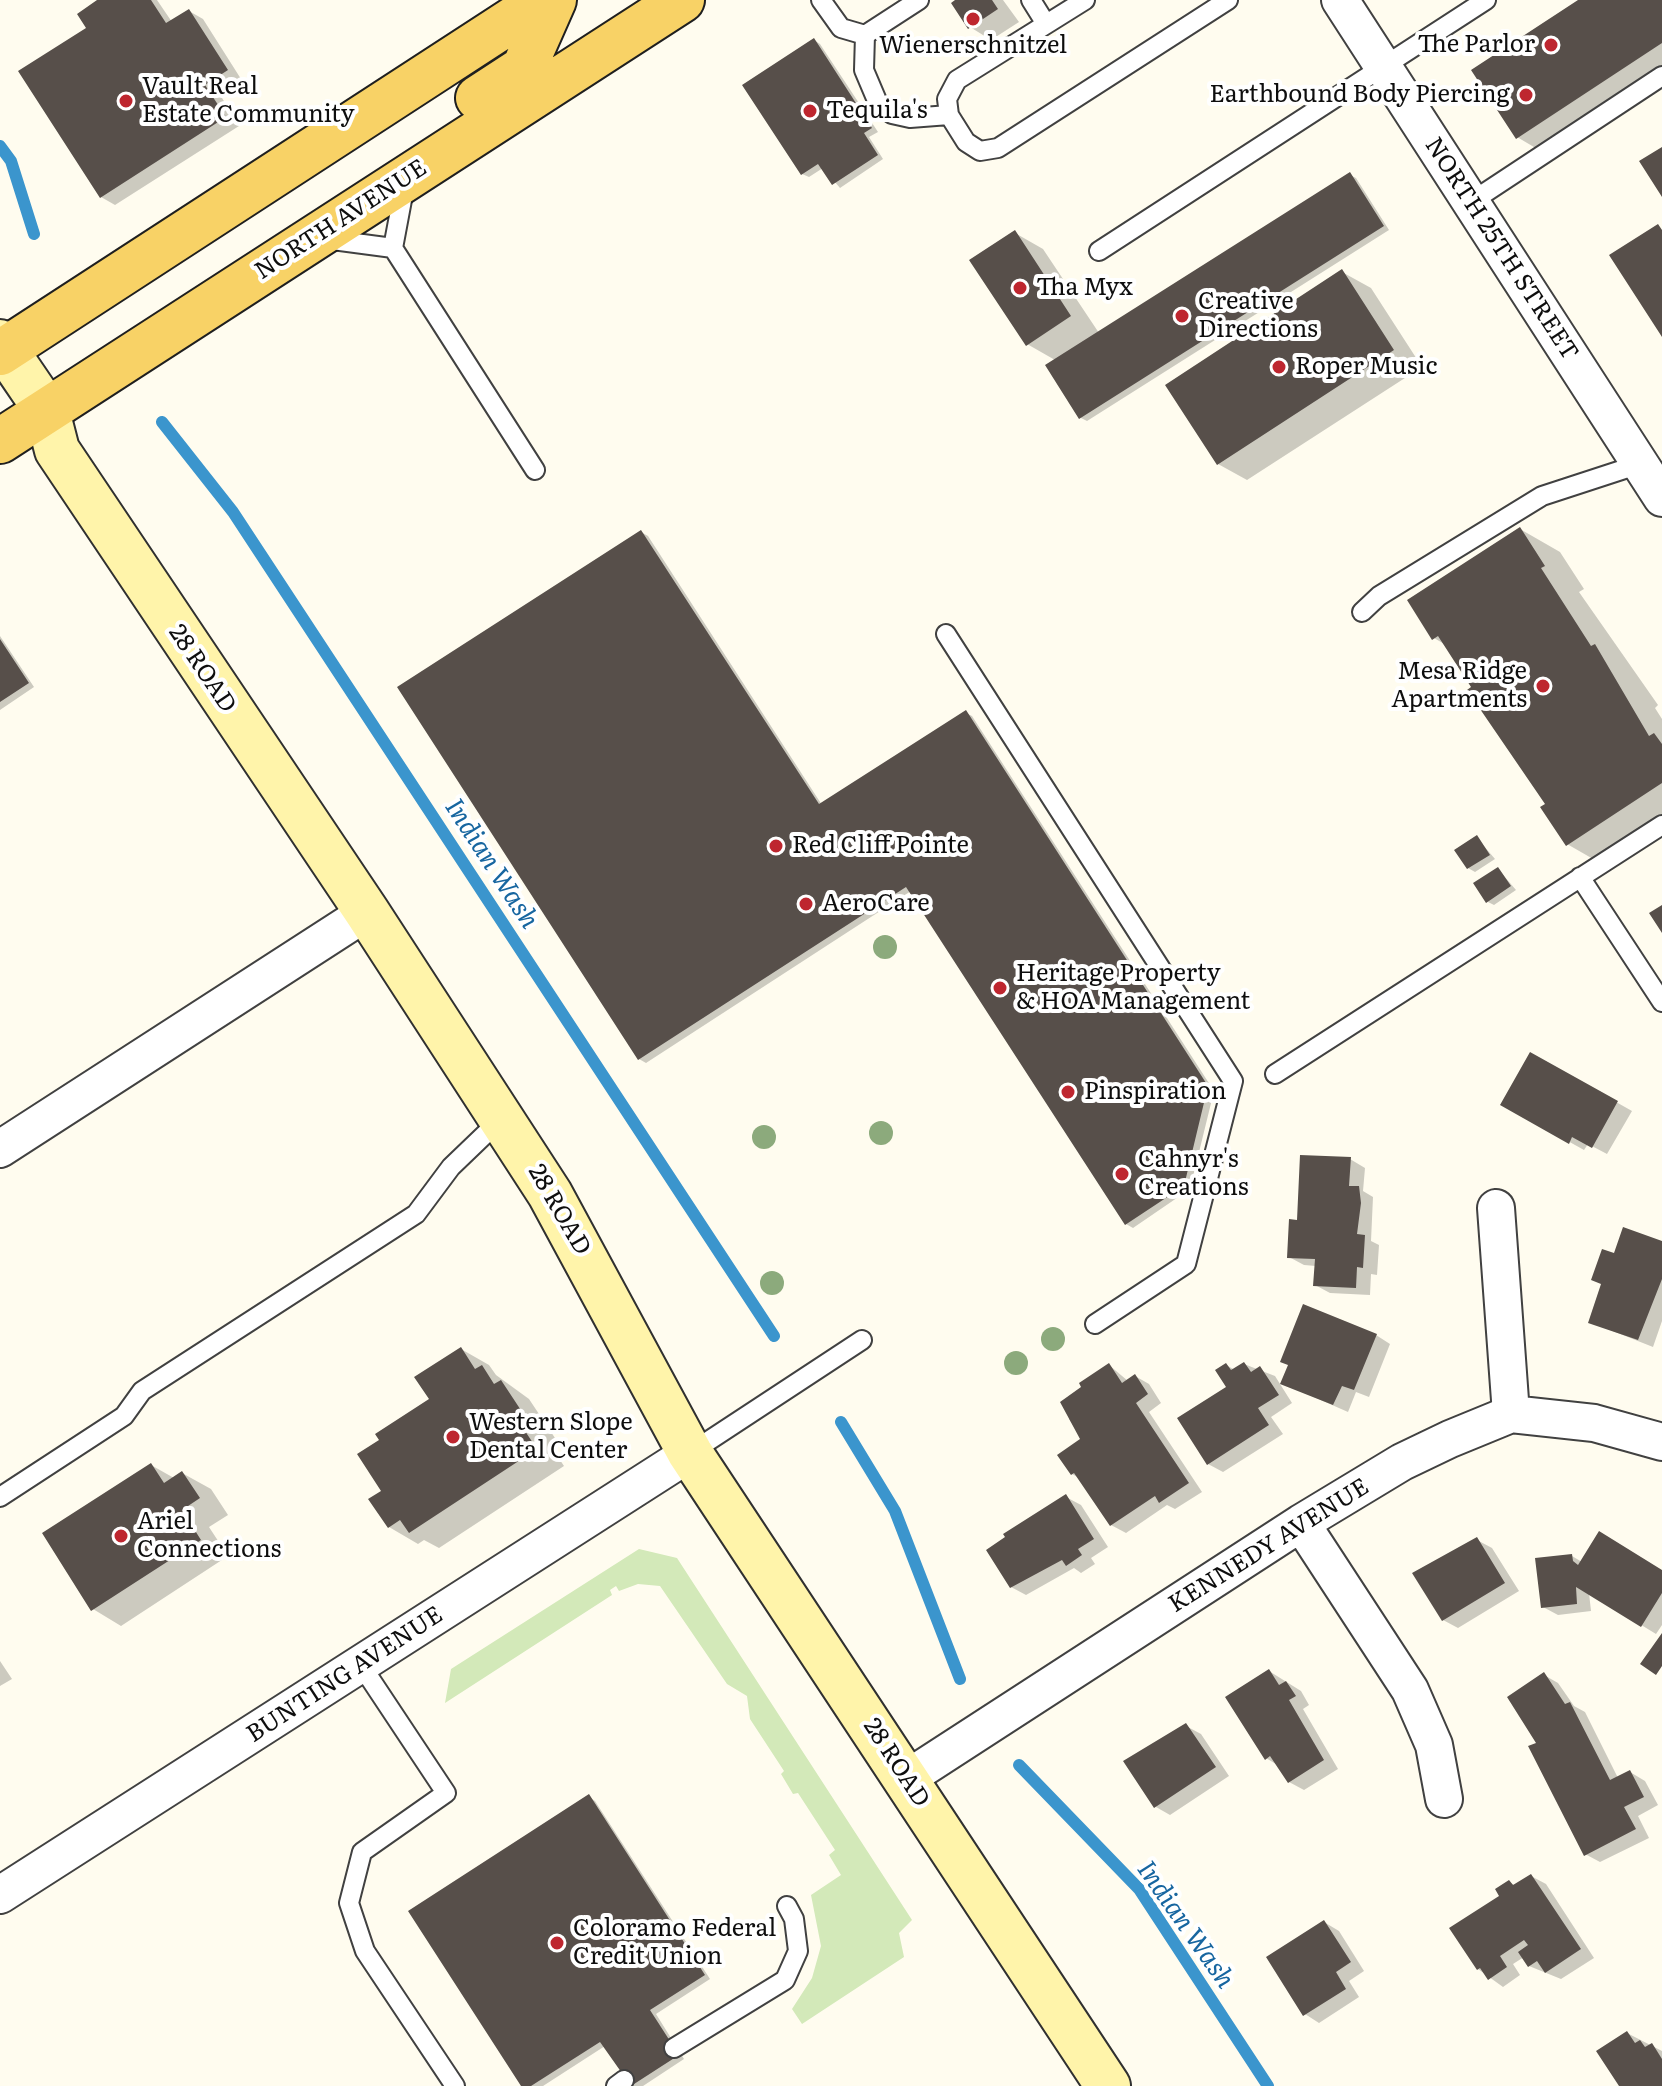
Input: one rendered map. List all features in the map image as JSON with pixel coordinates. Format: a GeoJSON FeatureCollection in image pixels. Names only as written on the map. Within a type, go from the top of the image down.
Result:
{"type":"FeatureCollection","features":[{"type":"Feature","properties":{"kind":"main road"},"geometry":{"type":"LineString","coordinates":[[2,348],[543,0]]}},
{"type":"Feature","properties":{"kind":"main road"},"geometry":{"type":"LineString","coordinates":[[315,238],[367,167],[524,68],[554,0]]}},
{"type":"Feature","properties":{"kind":"main road"},"geometry":{"type":"LineString","coordinates":[[622,39],[642,0]]}},
{"type":"Feature","properties":{"kind":"main road","name":"NORTH AVENUE"},"geometry":{"type":"LineString","coordinates":[[0,441],[682,0]]}},
{"type":"Feature","properties":{"kind":"main road","name":"28 ROAD"},"geometry":{"type":"LineString","coordinates":[[2,348],[47,411],[57,450],[503,1117],[574,1232],[690,1453],[1108,2086]]}},
{"type":"Feature","properties":{"kind":"street","name":"NORTH 25TH STREET"},"geometry":{"type":"LineString","coordinates":[[1340,0],[1471,202],[1651,458],[1662,498]]}},
{"type":"Feature","properties":{"kind":"street"},"geometry":{"type":"LineString","coordinates":[[0,1149],[367,912]]}},
{"type":"Feature","properties":{"kind":"street"},"geometry":{"type":"LineString","coordinates":[[1496,1208],[1511,1414]]}},
{"type":"Feature","properties":{"kind":"street","name":"KENNEDY AVENUE"},"geometry":{"type":"LineString","coordinates":[[906,1779],[1301,1523],[1402,1462],[1511,1414],[1594,1423],[1662,1442]]}},
{"type":"Feature","properties":{"kind":"street","name":"BUNTING AVENUE"},"geometry":{"type":"LineString","coordinates":[[0,1895],[690,1453]]}},
{"type":"Feature","properties":{"kind":"street"},"geometry":{"type":"LineString","coordinates":[[1301,1523],[1410,1690],[1434,1745],[1444,1799]]}},
{"type":"Feature","properties":{"kind":"lane"},"geometry":{"type":"LineString","coordinates":[[821,0],[841,28],[865,35],[919,0]]}},
{"type":"Feature","properties":{"kind":"lane"},"geometry":{"type":"LineString","coordinates":[[1031,0],[1046,24]]}},
{"type":"Feature","properties":{"kind":"lane"},"geometry":{"type":"LineString","coordinates":[[1085,0],[957,80],[947,99],[949,115],[966,142],[980,151],[998,148],[1228,0]]}},
{"type":"Feature","properties":{"kind":"lane"},"geometry":{"type":"LineString","coordinates":[[1099,251],[1486,0]]}},
{"type":"Feature","properties":{"kind":"lane"},"geometry":{"type":"LineString","coordinates":[[865,35],[864,70],[878,103],[892,114],[910,118],[949,115]]}},
{"type":"Feature","properties":{"kind":"lane"},"geometry":{"type":"LineString","coordinates":[[1471,202],[1662,76]]}},
{"type":"Feature","properties":{"kind":"lane"},"geometry":{"type":"LineString","coordinates":[[406,178],[393,248],[535,470]]}},
{"type":"Feature","properties":{"kind":"lane"},"geometry":{"type":"LineString","coordinates":[[315,238],[393,248]]}},
{"type":"Feature","properties":{"kind":"lane"},"geometry":{"type":"LineString","coordinates":[[1362,612],[1379,596],[1542,496],[1651,458]]}},
{"type":"Feature","properties":{"kind":"lane"},"geometry":{"type":"LineString","coordinates":[[946,634],[1233,1081],[1186,1264],[1095,1324]]}},
{"type":"Feature","properties":{"kind":"lane"},"geometry":{"type":"LineString","coordinates":[[1275,1074],[1662,825]]}},
{"type":"Feature","properties":{"kind":"lane"},"geometry":{"type":"LineString","coordinates":[[1580,877],[1662,1002]]}},
{"type":"Feature","properties":{"kind":"lane"},"geometry":{"type":"LineString","coordinates":[[0,1497],[124,1416],[142,1391],[416,1214],[451,1167],[503,1117]]}},
{"type":"Feature","properties":{"kind":"lane"},"geometry":{"type":"LineString","coordinates":[[690,1453],[862,1340]]}},
{"type":"Feature","properties":{"kind":"lane"},"geometry":{"type":"LineString","coordinates":[[361,1665],[446,1793],[362,1852],[349,1903],[365,1951],[455,2086]]}},
{"type":"Feature","properties":{"kind":"lane"},"geometry":{"type":"LineString","coordinates":[[674,2048],[785,1980],[798,1951],[794,1919],[787,1906]]}},
{"type":"Feature","properties":{"kind":"green space"},"geometry":{"type":"Polygon","coordinates":[[[639,1549],[677,1558],[912,1920],[899,1933],[904,1957],[802,2024],[792,2009],[812,1978],[821,1946],[811,1895],[841,1875],[829,1855],[835,1850],[798,1793],[793,1794],[781,1774],[784,1771],[750,1719],[747,1696],[727,1684],[660,1586],[638,1584],[619,1591],[616,1586],[610,1590],[612,1595],[445,1703],[451,1669],[639,1549]]]}},
{"type":"Feature","properties":{"kind":"building","name":"Vault Real Estate Community"},"geometry":{"type":"Polygon","coordinates":[[[97,0],[151,0],[166,23],[189,9],[228,70],[205,85],[226,117],[100,198],[18,71],[86,28],[77,14],[97,0]]]}},
{"type":"Feature","properties":{"kind":"building","name":"Wienerschnitzel"},"geometry":{"type":"Polygon","coordinates":[[[955,0],[992,0],[998,9],[968,29],[951,3],[955,0]]]}},
{"type":"Feature","properties":{"kind":"building"},"geometry":{"type":"Polygon","coordinates":[[[1578,0],[1662,0],[1662,43],[1516,139],[1471,70],[1578,0]]]}},
{"type":"Feature","properties":{"kind":"building","name":"Tequila's"},"geometry":{"type":"Polygon","coordinates":[[[814,38],[872,128],[864,133],[878,155],[832,185],[818,164],[801,175],[742,85],[814,38]]]}},
{"type":"Feature","properties":{"kind":"building"},"geometry":{"type":"Polygon","coordinates":[[[1662,147],[1662,197],[1639,161],[1662,147]]]}},
{"type":"Feature","properties":{"kind":"building","name":"Creative Directions"},"geometry":{"type":"Polygon","coordinates":[[[1350,172],[1384,226],[1079,419],[1045,365],[1350,172]]]}},
{"type":"Feature","properties":{"kind":"building"},"geometry":{"type":"Polygon","coordinates":[[[1658,224],[1662,230],[1662,337],[1609,255],[1658,224]]]}},
{"type":"Feature","properties":{"kind":"building","name":"Tha Myx"},"geometry":{"type":"Polygon","coordinates":[[[1015,230],[1071,316],[1026,346],[969,260],[1015,230]]]}},
{"type":"Feature","properties":{"kind":"building","name":"Roper Music"},"geometry":{"type":"Polygon","coordinates":[[[1342,269],[1394,350],[1217,465],[1165,385],[1342,269]]]}},
{"type":"Feature","properties":{"kind":"building","name":"Mesa Ridge Apartments"},"geometry":{"type":"Polygon","coordinates":[[[1520,527],[1545,566],[1541,568],[1591,646],[1595,644],[1649,736],[1654,733],[1662,744],[1662,783],[1566,846],[1540,807],[1545,804],[1467,690],[1471,687],[1438,636],[1432,640],[1407,600],[1520,527]]]}},
{"type":"Feature","properties":{"kind":"building","name":"Red Cliff Pointe"},"geometry":{"type":"Polygon","coordinates":[[[641,530],[819,804],[966,710],[1208,1086],[1184,1186],[1125,1225],[906,887],[638,1060],[397,687],[641,530]]]}},
{"type":"Feature","properties":{"kind":"building"},"geometry":{"type":"Polygon","coordinates":[[[0,639],[29,683],[0,702],[0,639]]]}},
{"type":"Feature","properties":{"kind":"building"},"geometry":{"type":"Polygon","coordinates":[[[1477,835],[1490,855],[1467,869],[1454,850],[1477,835]]]}},
{"type":"Feature","properties":{"kind":"building"},"geometry":{"type":"Polygon","coordinates":[[[1498,867],[1511,886],[1486,903],[1473,883],[1498,867]]]}},
{"type":"Feature","properties":{"kind":"building"},"geometry":{"type":"Polygon","coordinates":[[[1662,905],[1662,933],[1649,913],[1662,905]]]}},
{"type":"Feature","properties":{"kind":"building"},"geometry":{"type":"Polygon","coordinates":[[[1530,1052],[1618,1101],[1592,1148],[1572,1137],[1569,1144],[1500,1105],[1530,1052]]]}},
{"type":"Feature","properties":{"kind":"building"},"geometry":{"type":"Polygon","coordinates":[[[1300,1155],[1351,1157],[1349,1186],[1359,1186],[1361,1203],[1357,1234],[1365,1235],[1363,1268],[1357,1267],[1356,1288],[1313,1286],[1315,1259],[1287,1258],[1289,1219],[1297,1220],[1300,1155]]]}},
{"type":"Feature","properties":{"kind":"building"},"geometry":{"type":"Polygon","coordinates":[[[1623,1227],[1662,1241],[1662,1279],[1638,1340],[1588,1323],[1601,1284],[1591,1280],[1602,1249],[1614,1253],[1623,1227]]]}},
{"type":"Feature","properties":{"kind":"building"},"geometry":{"type":"Polygon","coordinates":[[[1303,1304],[1377,1334],[1354,1390],[1342,1386],[1333,1405],[1280,1384],[1288,1365],[1280,1362],[1303,1304]]]}},
{"type":"Feature","properties":{"kind":"building","name":"Western Slope Dental Center"},"geometry":{"type":"Polygon","coordinates":[[[461,1347],[475,1369],[482,1365],[494,1384],[501,1380],[532,1427],[525,1431],[537,1449],[409,1533],[400,1520],[388,1528],[368,1499],[381,1491],[357,1454],[379,1440],[375,1434],[429,1399],[414,1377],[461,1347]]]}},
{"type":"Feature","properties":{"kind":"building"},"geometry":{"type":"Polygon","coordinates":[[[1244,1362],[1251,1372],[1260,1366],[1279,1395],[1258,1408],[1269,1425],[1207,1465],[1177,1418],[1226,1387],[1215,1370],[1226,1363],[1231,1370],[1244,1362]]]}},
{"type":"Feature","properties":{"kind":"building"},"geometry":{"type":"Polygon","coordinates":[[[1109,1363],[1122,1383],[1135,1374],[1148,1394],[1136,1403],[1189,1483],[1159,1503],[1155,1496],[1110,1526],[1074,1473],[1071,1475],[1057,1455],[1080,1439],[1060,1402],[1081,1387],[1079,1383],[1109,1363]]]}},
{"type":"Feature","properties":{"kind":"building","name":"Ariel Connections"},"geometry":{"type":"Polygon","coordinates":[[[151,1463],[164,1483],[182,1471],[200,1498],[182,1510],[201,1540],[91,1611],[42,1533],[151,1463]]]}},
{"type":"Feature","properties":{"kind":"building"},"geometry":{"type":"Polygon","coordinates":[[[1066,1494],[1094,1539],[1078,1549],[1082,1555],[1066,1566],[1062,1560],[1010,1588],[986,1550],[1005,1537],[1003,1534],[1066,1494]]]}},
{"type":"Feature","properties":{"kind":"building"},"geometry":{"type":"Polygon","coordinates":[[[1599,1531],[1662,1570],[1662,1593],[1641,1627],[1576,1587],[1577,1604],[1541,1608],[1535,1558],[1572,1554],[1573,1561],[1578,1565],[1599,1531]]]}},
{"type":"Feature","properties":{"kind":"building"},"geometry":{"type":"Polygon","coordinates":[[[1477,1537],[1505,1583],[1442,1621],[1412,1573],[1477,1537]]]}},
{"type":"Feature","properties":{"kind":"building"},"geometry":{"type":"Polygon","coordinates":[[[1662,1633],[1662,1666],[1656,1675],[1640,1664],[1662,1633]]]}},
{"type":"Feature","properties":{"kind":"building"},"geometry":{"type":"Polygon","coordinates":[[[1269,1669],[1279,1685],[1286,1681],[1296,1696],[1289,1700],[1324,1760],[1288,1783],[1270,1756],[1265,1760],[1225,1697],[1269,1669]]]}},
{"type":"Feature","properties":{"kind":"building"},"geometry":{"type":"Polygon","coordinates":[[[1544,1672],[1565,1704],[1570,1702],[1610,1780],[1630,1770],[1644,1797],[1624,1807],[1636,1829],[1584,1856],[1528,1746],[1536,1743],[1507,1697],[1544,1672]]]}},
{"type":"Feature","properties":{"kind":"building"},"geometry":{"type":"Polygon","coordinates":[[[1186,1723],[1216,1767],[1154,1808],[1123,1761],[1186,1723]]]}},
{"type":"Feature","properties":{"kind":"building","name":"Coloramo Federal Credit Union"},"geometry":{"type":"Polygon","coordinates":[[[589,1794],[705,1975],[650,2010],[679,2055],[631,2086],[600,2042],[531,2086],[521,2086],[408,1911],[589,1794]]]}},
{"type":"Feature","properties":{"kind":"building"},"geometry":{"type":"Polygon","coordinates":[[[1531,1874],[1581,1949],[1545,1973],[1537,1961],[1528,1967],[1518,1952],[1528,1945],[1524,1940],[1500,1956],[1507,1967],[1488,1980],[1480,1968],[1477,1970],[1449,1928],[1499,1896],[1495,1889],[1509,1880],[1513,1885],[1531,1874]]]}},
{"type":"Feature","properties":{"kind":"building"},"geometry":{"type":"Polygon","coordinates":[[[1324,1920],[1351,1962],[1336,1972],[1346,1989],[1303,2016],[1266,1957],[1324,1920]]]}},
{"type":"Feature","properties":{"kind":"building"},"geometry":{"type":"Polygon","coordinates":[[[1627,2031],[1635,2043],[1640,2040],[1645,2047],[1652,2043],[1662,2059],[1662,2086],[1619,2086],[1596,2051],[1627,2031]]]}},
{"type":"Feature","properties":{"kind":"waterway","name":"Indian Wash"},"geometry":{"type":"LineString","coordinates":[[0,146],[11,161],[34,234]]}},
{"type":"Feature","properties":{"kind":"waterway","name":"Indian Wash"},"geometry":{"type":"LineString","coordinates":[[162,422],[233,512],[774,1336]]}},
{"type":"Feature","properties":{"kind":"waterway","name":"Indian Wash"},"geometry":{"type":"LineString","coordinates":[[841,1422],[895,1511],[960,1679]]}},
{"type":"Feature","properties":{"kind":"waterway","name":"Indian Wash"},"geometry":{"type":"LineString","coordinates":[[1019,1765],[1139,1889],[1268,2086]]}},
{"type":"Feature","properties":{"kind":"place","name":"Wienerschnitzel"},"geometry":{"type":"Point","coordinates":[973,19]}},
{"type":"Feature","properties":{"kind":"place","name":"The Parlor"},"geometry":{"type":"Point","coordinates":[1551,45]}},
{"type":"Feature","properties":{"kind":"place","name":"Earthbound Body Piercing"},"geometry":{"type":"Point","coordinates":[1526,95]}},
{"type":"Feature","properties":{"kind":"place","name":"Vault Real Estate Community"},"geometry":{"type":"Point","coordinates":[126,101]}},
{"type":"Feature","properties":{"kind":"place","name":"Tequila's"},"geometry":{"type":"Point","coordinates":[810,111]}},
{"type":"Feature","properties":{"kind":"place","name":"Tha Myx"},"geometry":{"type":"Point","coordinates":[1020,288]}},
{"type":"Feature","properties":{"kind":"place","name":"Creative Directions"},"geometry":{"type":"Point","coordinates":[1182,316]}},
{"type":"Feature","properties":{"kind":"place","name":"Roper Music"},"geometry":{"type":"Point","coordinates":[1279,367]}},
{"type":"Feature","properties":{"kind":"place","name":"Mesa Ridge Apartments"},"geometry":{"type":"Point","coordinates":[1543,686]}},
{"type":"Feature","properties":{"kind":"place","name":"Red Cliff Pointe"},"geometry":{"type":"Point","coordinates":[776,846]}},
{"type":"Feature","properties":{"kind":"place","name":"AeroCare"},"geometry":{"type":"Point","coordinates":[806,904]}},
{"type":"Feature","properties":{"kind":"place","name":"Heritage Property & HOA Management"},"geometry":{"type":"Point","coordinates":[1000,988]}},
{"type":"Feature","properties":{"kind":"place","name":"Pinspiration"},"geometry":{"type":"Point","coordinates":[1068,1092]}},
{"type":"Feature","properties":{"kind":"place","name":"Cahnyr's Creations"},"geometry":{"type":"Point","coordinates":[1122,1174]}},
{"type":"Feature","properties":{"kind":"place","name":"Western Slope Dental Center"},"geometry":{"type":"Point","coordinates":[453,1437]}},
{"type":"Feature","properties":{"kind":"place","name":"Ariel Connections"},"geometry":{"type":"Point","coordinates":[121,1536]}},
{"type":"Feature","properties":{"kind":"place","name":"Coloramo Federal Credit Union"},"geometry":{"type":"Point","coordinates":[557,1943]}}]}
